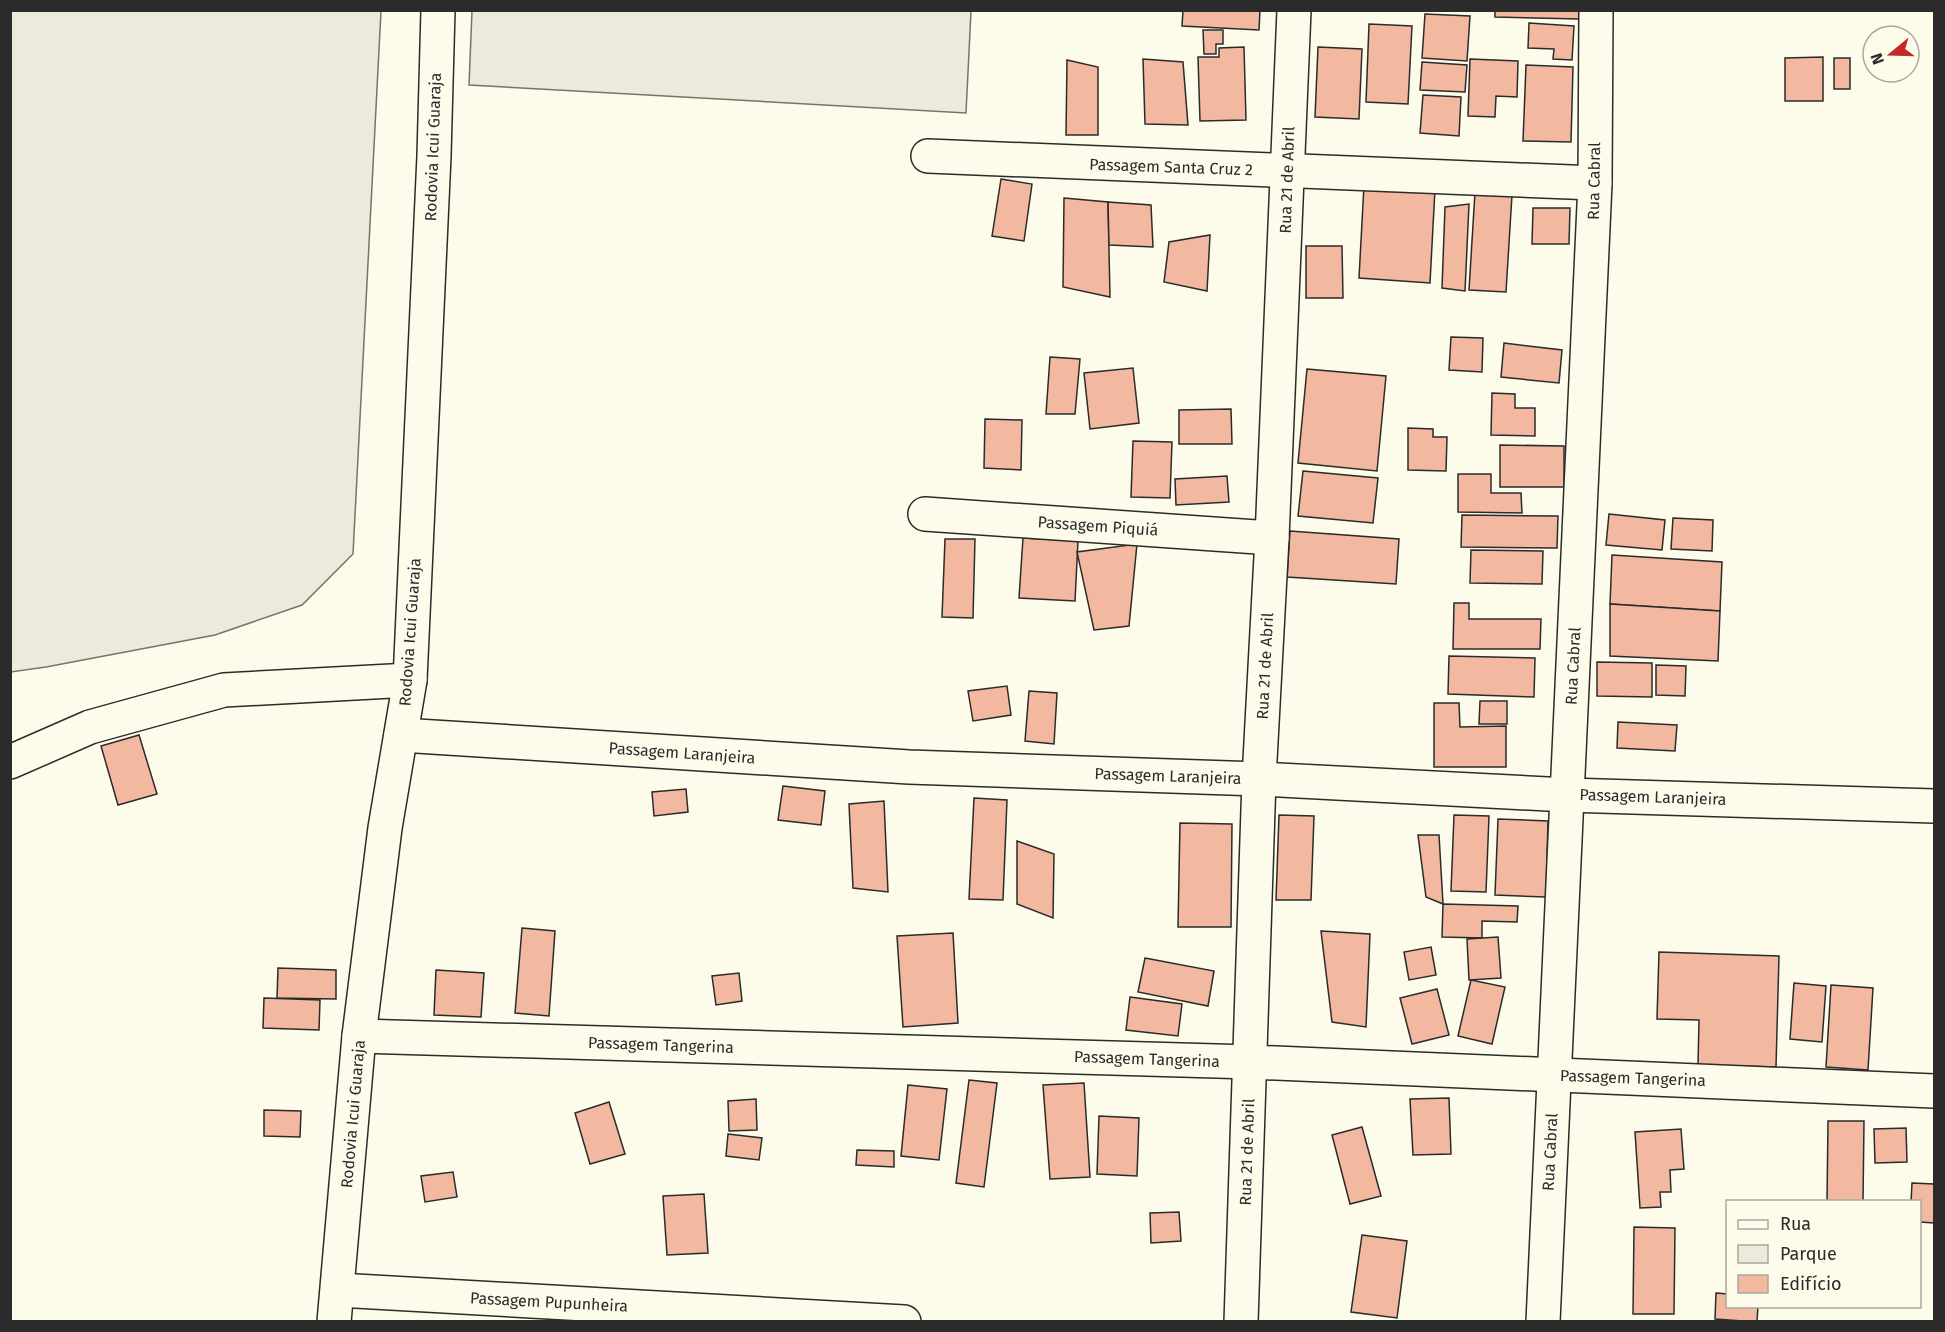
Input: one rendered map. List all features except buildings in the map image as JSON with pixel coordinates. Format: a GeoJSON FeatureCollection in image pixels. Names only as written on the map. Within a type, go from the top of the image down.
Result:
{"type":"FeatureCollection","features":[{"type":"Feature","properties":{"kind":"street","name":"Rodovia Icui Guaraja"},"geometry":{"type":"LineString","coordinates":[[336,1306],[359,1036],[385,828],[410,680],[434,168],[438,10]]}},
{"type":"Feature","properties":{"kind":"street","name":"Rua 21 de Abril"},"geometry":{"type":"LineString","coordinates":[[1241,1322],[1259,779],[1272,538],[1294,10]]}},
{"type":"Feature","properties":{"kind":"street","name":"Rua Cabral"},"geometry":{"type":"LineString","coordinates":[[1543,1322],[1595,183],[1596,10]]}},
{"type":"Feature","properties":{"kind":"street","name":"Passagem Santa Cruz 2"},"geometry":{"type":"LineString","coordinates":[[928,156],[1595,183]]}},
{"type":"Feature","properties":{"kind":"street","name":"Passagem Piquiá"},"geometry":{"type":"LineString","coordinates":[[925,514],[1272,538]]}},
{"type":"Feature","properties":{"kind":"street"},"geometry":{"type":"LineString","coordinates":[[10,762],[90,727],[224,690],[410,680]]}},
{"type":"Feature","properties":{"kind":"street","name":"Passagem Laranjeira"},"geometry":{"type":"LineString","coordinates":[[401,735],[909,767],[1259,779],[1567,795],[1935,806]]}},
{"type":"Feature","properties":{"kind":"street","name":"Passagem Tangerina"},"geometry":{"type":"LineString","coordinates":[[359,1036],[1251,1062],[1935,1091]]}},
{"type":"Feature","properties":{"kind":"street","name":"Passagem Pupunheira"},"geometry":{"type":"LineString","coordinates":[[336,1306],[904,1322]]}},
{"type":"Feature","properties":{"kind":"green space"},"geometry":{"type":"Polygon","coordinates":[[[10,11],[381,11],[353,554],[302,605],[215,635],[11,672],[10,11]]]}},
{"type":"Feature","properties":{"kind":"green space"},"geometry":{"type":"Polygon","coordinates":[[[472,11],[971,11],[966,113],[469,85],[472,11]]]}}]}
